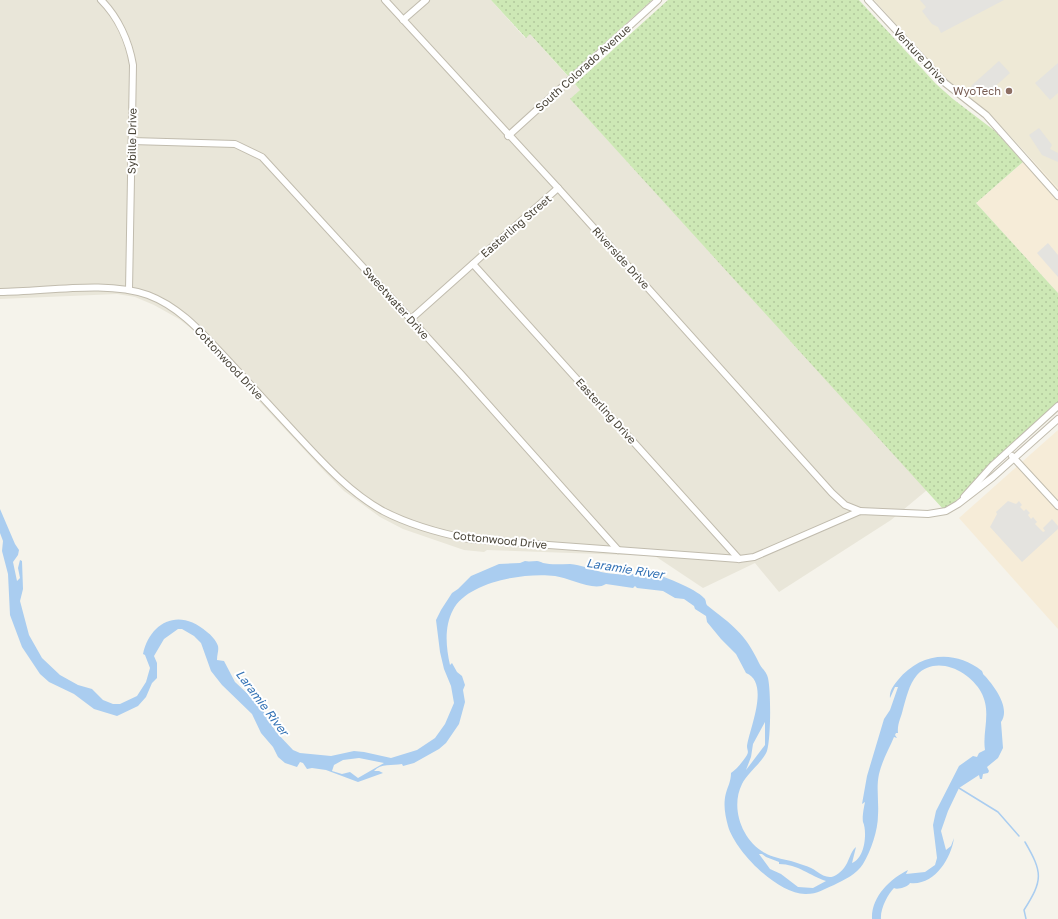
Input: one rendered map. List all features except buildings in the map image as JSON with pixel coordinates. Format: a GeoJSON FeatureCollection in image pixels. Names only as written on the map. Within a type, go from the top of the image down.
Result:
{"type":"FeatureCollection","features":[{"type":"Feature","properties":{"kind":"street","name":"Sybille Drive"},"geometry":{"type":"LineString","coordinates":[[101,0],[118,23],[129,45],[133,65],[129,290]]}},
{"type":"Feature","properties":{"kind":"street","name":"Riverside Drive"},"geometry":{"type":"LineString","coordinates":[[385,0],[508,136],[558,188],[832,493],[846,505],[860,512]]}},
{"type":"Feature","properties":{"kind":"street"},"geometry":{"type":"LineString","coordinates":[[403,20],[426,0]]}},
{"type":"Feature","properties":{"kind":"street","name":"South Colorado Avenue"},"geometry":{"type":"LineString","coordinates":[[508,136],[658,0]]}},
{"type":"Feature","properties":{"kind":"street","name":"Venture Drive"},"geometry":{"type":"LineString","coordinates":[[868,0],[945,83],[986,115],[1058,196]]}},
{"type":"Feature","properties":{"kind":"street","name":"Sweetwater Drive"},"geometry":{"type":"LineString","coordinates":[[132,141],[235,144],[262,157],[411,319],[618,550]]}},
{"type":"Feature","properties":{"kind":"street","name":"Easterling Street"},"geometry":{"type":"LineString","coordinates":[[411,319],[558,188]]}},
{"type":"Feature","properties":{"kind":"street","name":"Easterling Drive"},"geometry":{"type":"LineString","coordinates":[[473,264],[739,559]]}},
{"type":"Feature","properties":{"kind":"street","name":"Cottonwood Drive"},"geometry":{"type":"LineString","coordinates":[[0,292],[104,288],[129,290],[158,300],[189,320],[336,476],[359,495],[382,510],[421,527],[469,539],[739,559],[754,557],[766,553],[860,512],[937,513],[952,508],[961,501]]}},
{"type":"Feature","properties":{"kind":"street"},"geometry":{"type":"LineString","coordinates":[[961,501],[986,472],[1058,406]]}},
{"type":"Feature","properties":{"kind":"street"},"geometry":{"type":"LineString","coordinates":[[961,501],[1014,458],[1058,419]]}},
{"type":"Feature","properties":{"kind":"street"},"geometry":{"type":"LineString","coordinates":[[1008,452],[1058,506]]}},
{"type":"Feature","properties":{"kind":"shaded area"},"geometry":{"type":"Polygon","coordinates":[[[0,0],[491,0],[525,38],[530,34],[580,90],[571,100],[927,490],[891,520],[779,592],[755,563],[703,588],[655,556],[487,550],[484,552],[464,550],[403,529],[380,517],[344,491],[192,329],[179,319],[154,305],[135,297],[117,294],[0,299],[0,0]]]}},
{"type":"Feature","properties":{"kind":"shaded area","name":"WyoTech"},"geometry":{"type":"Polygon","coordinates":[[[874,0],[1058,0],[1058,188],[990,114],[945,78],[874,0]]]}},
{"type":"Feature","properties":{"kind":"shaded area"},"geometry":{"type":"Polygon","coordinates":[[[920,0],[1004,0],[941,33],[938,27],[932,24],[922,11],[926,7],[920,0]]]}},
{"type":"Feature","properties":{"kind":"shaded area"},"geometry":{"type":"Polygon","coordinates":[[[999,61],[1010,73],[982,98],[971,86],[999,61]]]}},
{"type":"Feature","properties":{"kind":"shaded area"},"geometry":{"type":"Polygon","coordinates":[[[1058,63],[1058,93],[1050,100],[1035,83],[1058,63]]]}},
{"type":"Feature","properties":{"kind":"shaded area"},"geometry":{"type":"Polygon","coordinates":[[[1039,128],[1052,145],[1050,149],[1058,153],[1058,162],[1042,155],[1029,135],[1039,128]]]}},
{"type":"Feature","properties":{"kind":"shaded area"},"geometry":{"type":"Polygon","coordinates":[[[1029,157],[1058,188],[1058,293],[976,203],[1029,157]]]}},
{"type":"Feature","properties":{"kind":"shaded area"},"geometry":{"type":"Polygon","coordinates":[[[1048,243],[1058,255],[1058,277],[1037,253],[1048,243]]]}},
{"type":"Feature","properties":{"kind":"shaded area"},"geometry":{"type":"Polygon","coordinates":[[[1058,430],[1058,629],[959,518],[1058,430]]]}},
{"type":"Feature","properties":{"kind":"shaded area"},"geometry":{"type":"Polygon","coordinates":[[[1008,501],[1016,504],[1019,501],[1022,505],[1020,507],[1024,511],[1026,509],[1030,513],[1028,515],[1031,519],[1033,517],[1037,522],[1035,524],[1043,532],[1045,531],[1043,528],[1052,519],[1058,526],[1058,529],[1022,562],[990,527],[997,514],[996,512],[1008,501]]]}},
{"type":"Feature","properties":{"kind":"green space"},"geometry":{"type":"Polygon","coordinates":[[[491,0],[652,0],[568,76],[530,34],[526,38],[491,0]]]}},
{"type":"Feature","properties":{"kind":"green space"},"geometry":{"type":"Polygon","coordinates":[[[668,0],[859,0],[936,84],[995,131],[1023,162],[976,203],[1058,293],[1058,403],[990,464],[964,494],[943,509],[570,99],[580,90],[575,84],[668,0]]]}},
{"type":"Feature","properties":{"kind":"water"},"geometry":{"type":"Polygon","coordinates":[[[0,509],[19,550],[18,555],[13,562],[17,581],[20,578],[18,568],[20,560],[22,561],[23,589],[20,601],[29,635],[42,658],[60,675],[78,685],[92,689],[103,700],[113,704],[120,704],[137,696],[146,682],[150,668],[145,655],[143,654],[152,634],[159,626],[167,622],[186,620],[196,624],[209,633],[218,646],[217,660],[224,661],[235,682],[250,696],[245,679],[246,677],[248,678],[254,689],[255,697],[276,732],[293,750],[300,753],[331,756],[354,751],[391,758],[417,750],[435,738],[445,724],[454,703],[451,686],[444,669],[440,652],[436,620],[452,593],[471,576],[499,564],[539,561],[549,564],[570,564],[611,574],[649,573],[675,581],[700,594],[705,599],[707,605],[737,630],[754,653],[767,676],[770,693],[770,715],[767,751],[762,760],[742,784],[737,803],[740,823],[744,832],[757,847],[765,853],[808,867],[827,877],[837,875],[846,866],[852,852],[856,847],[852,863],[857,860],[863,850],[865,837],[863,817],[865,802],[862,804],[867,776],[884,719],[890,710],[898,687],[895,687],[890,698],[891,691],[898,680],[916,664],[927,659],[949,657],[960,659],[982,671],[997,691],[1003,704],[1004,716],[1001,722],[1003,748],[998,758],[987,767],[989,771],[988,773],[983,774],[982,779],[980,779],[979,775],[959,788],[948,811],[941,831],[946,850],[951,846],[954,838],[949,854],[940,870],[927,880],[919,883],[910,883],[902,888],[894,888],[885,902],[881,919],[872,919],[878,896],[895,878],[908,870],[906,874],[925,872],[935,865],[937,858],[933,825],[936,811],[959,766],[973,756],[977,757],[979,753],[985,750],[986,707],[984,699],[976,685],[969,678],[952,668],[934,666],[925,669],[917,675],[910,687],[899,724],[898,733],[895,735],[897,738],[894,737],[879,774],[877,827],[871,847],[863,864],[854,874],[842,881],[817,892],[806,894],[795,892],[771,880],[748,859],[732,836],[726,818],[725,797],[731,773],[740,765],[748,754],[747,746],[757,706],[757,686],[753,678],[746,673],[736,654],[707,622],[706,616],[684,599],[675,598],[663,591],[637,588],[635,586],[633,588],[606,584],[601,586],[589,586],[561,577],[543,575],[498,581],[471,592],[460,600],[453,610],[447,630],[450,665],[452,663],[457,672],[462,676],[465,685],[463,690],[465,702],[459,724],[446,743],[439,749],[414,763],[403,766],[402,764],[387,765],[377,768],[374,771],[383,773],[358,782],[326,770],[312,768],[307,769],[303,763],[300,762],[297,767],[285,763],[278,757],[273,747],[261,733],[252,714],[222,685],[211,671],[201,643],[194,636],[182,629],[178,629],[164,639],[154,656],[157,663],[157,678],[152,683],[146,697],[138,706],[117,716],[94,709],[74,694],[49,682],[40,674],[22,647],[10,615],[8,574],[2,551],[3,541],[0,533],[0,509]],[[765,722],[753,744],[751,757],[746,770],[765,745],[765,722]],[[359,758],[343,760],[334,765],[332,771],[342,774],[350,772],[358,778],[384,763],[359,758]],[[759,854],[770,869],[781,874],[798,887],[813,888],[826,881],[798,868],[779,864],[779,862],[759,854]]]}},
{"type":"Feature","properties":{"kind":"waterway"},"geometry":{"type":"LineString","coordinates":[[959,788],[998,812],[1019,836]]}},
{"type":"Feature","properties":{"kind":"waterway"},"geometry":{"type":"LineString","coordinates":[[1025,842],[1038,869],[1035,891],[1024,910],[1026,919]]}},
{"type":"Feature","properties":{"kind":"place","name":"WyoTech"},"geometry":{"type":"Point","coordinates":[1009,91]}},
{"type":"Feature","properties":{"kind":"water label","name":"Laramie River"},"geometry":{"type":"Point","coordinates":[625,569]}},
{"type":"Feature","properties":{"kind":"water label","name":"Laramie River"},"geometry":{"type":"Point","coordinates":[262,703]}}]}
